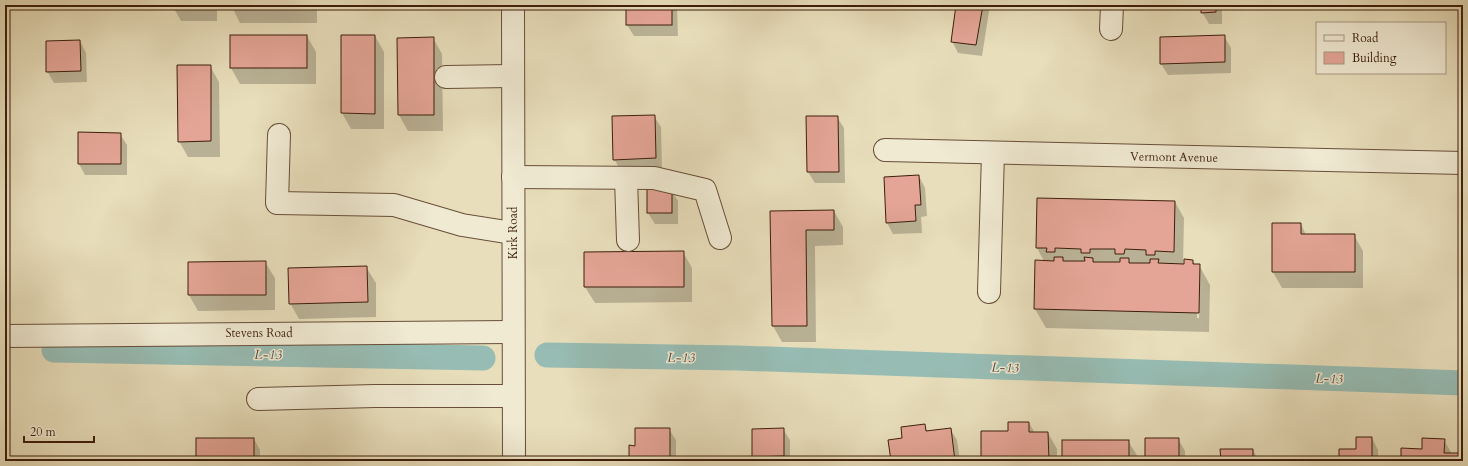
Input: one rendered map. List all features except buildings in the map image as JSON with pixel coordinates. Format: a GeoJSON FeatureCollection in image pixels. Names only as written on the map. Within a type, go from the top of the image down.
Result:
{"type":"FeatureCollection","features":[{"type":"Feature","properties":{"kind":"street","name":"Kirk Road"},"geometry":{"type":"LineString","coordinates":[[512,5],[514,461]]}},
{"type":"Feature","properties":{"kind":"street"},"geometry":{"type":"LineString","coordinates":[[1111,29],[1112,5]]}},
{"type":"Feature","properties":{"kind":"street"},"geometry":{"type":"LineString","coordinates":[[446,77],[513,76]]}},
{"type":"Feature","properties":{"kind":"street"},"geometry":{"type":"LineString","coordinates":[[279,135],[277,203],[394,205],[462,225],[513,234]]}},
{"type":"Feature","properties":{"kind":"street","name":"Vermont Avenue"},"geometry":{"type":"LineString","coordinates":[[885,150],[1463,163]]}},
{"type":"Feature","properties":{"kind":"street"},"geometry":{"type":"LineString","coordinates":[[989,292],[993,153]]}},
{"type":"Feature","properties":{"kind":"street"},"geometry":{"type":"LineString","coordinates":[[513,177],[654,178],[705,190],[720,238]]}},
{"type":"Feature","properties":{"kind":"street"},"geometry":{"type":"LineString","coordinates":[[626,178],[628,240]]}},
{"type":"Feature","properties":{"kind":"street","name":"Stevens Road"},"geometry":{"type":"LineString","coordinates":[[5,336],[513,332]]}},
{"type":"Feature","properties":{"kind":"street"},"geometry":{"type":"LineString","coordinates":[[258,399],[383,396],[513,396]]}},
{"type":"Feature","properties":{"kind":"waterway","name":"L-13"},"geometry":{"type":"LineString","coordinates":[[54,350],[483,358]]}},
{"type":"Feature","properties":{"kind":"waterway","name":"L-13"},"geometry":{"type":"LineString","coordinates":[[547,355],[738,358],[1463,383]]}}]}
